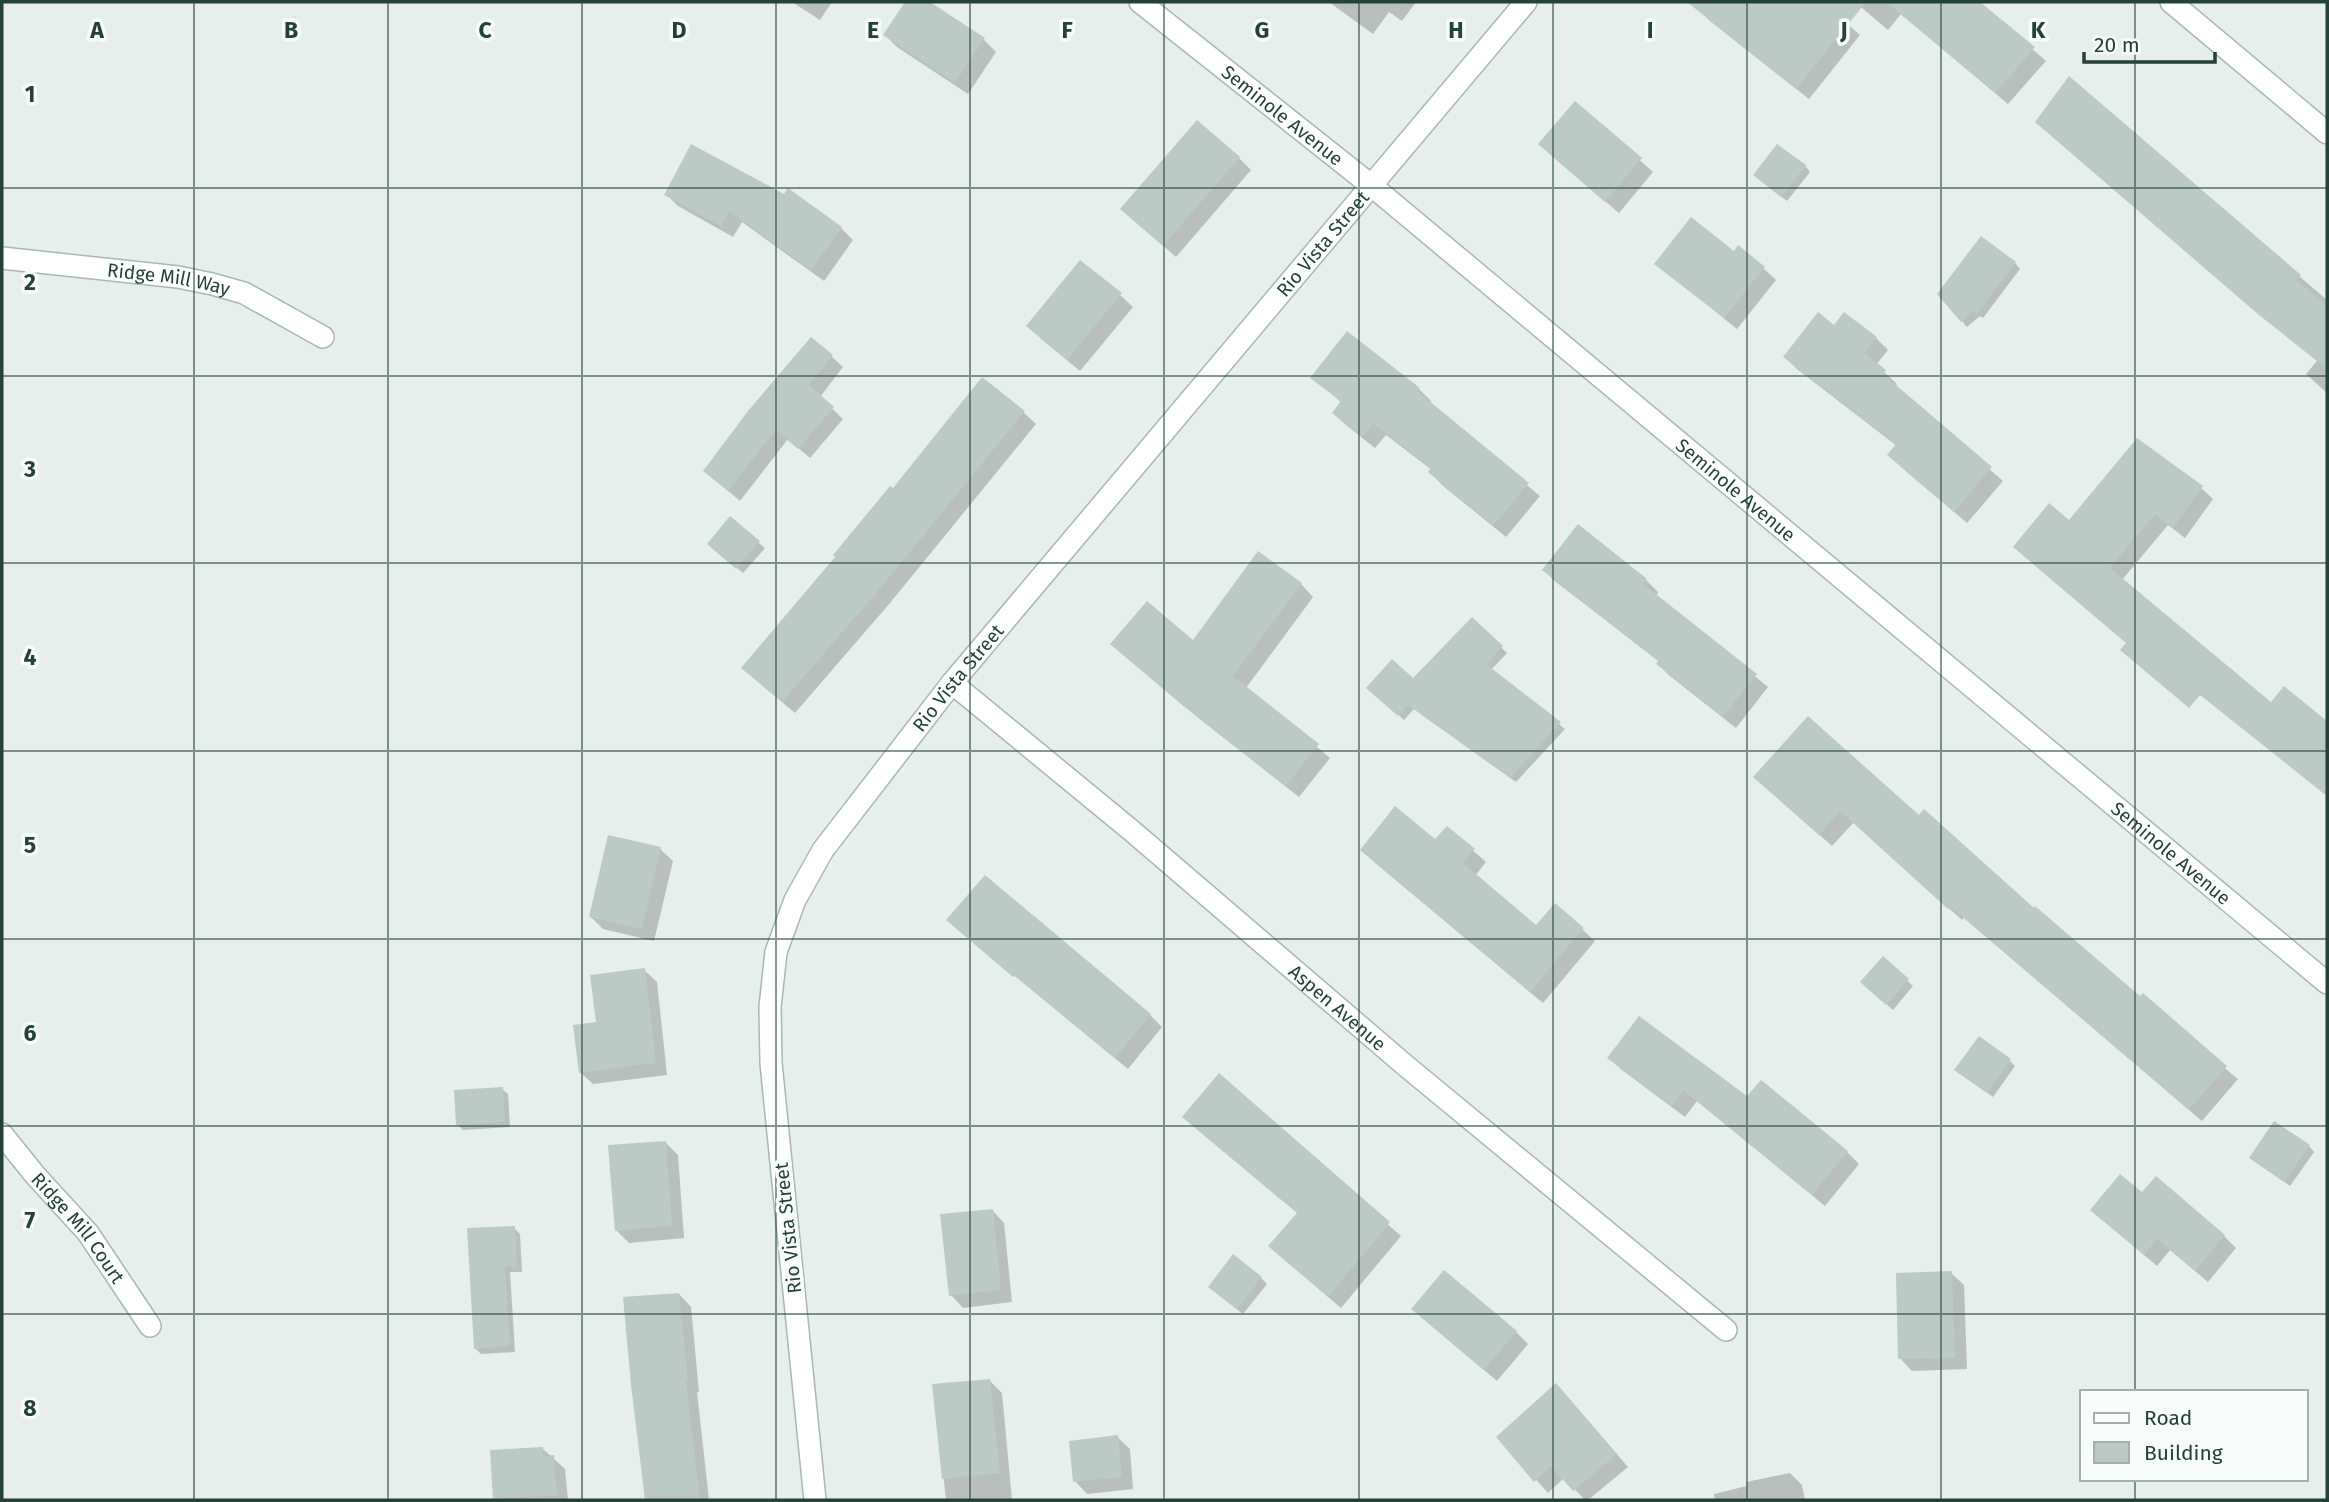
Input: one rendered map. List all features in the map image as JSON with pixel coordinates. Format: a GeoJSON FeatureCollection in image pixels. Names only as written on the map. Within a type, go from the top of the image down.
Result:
{"type":"FeatureCollection","features":[{"type":"Feature","properties":{"kind":"street","name":"Seminole Avenue"},"geometry":{"type":"LineString","coordinates":[[1140,2],[1372,186],[2327,984]]}},
{"type":"Feature","properties":{"kind":"street","name":"Rio Vista Street"},"geometry":{"type":"LineString","coordinates":[[816,1500],[771,1063],[770,1007],[776,952],[795,900],[823,850],[952,683],[1526,2]]}},
{"type":"Feature","properties":{"kind":"street"},"geometry":{"type":"LineString","coordinates":[[2171,2],[2327,133]]}},
{"type":"Feature","properties":{"kind":"street","name":"Ridge Mill Way"},"geometry":{"type":"LineString","coordinates":[[2,258],[178,277],[212,284],[244,293],[323,337]]}},
{"type":"Feature","properties":{"kind":"street","name":"Aspen Avenue"},"geometry":{"type":"LineString","coordinates":[[952,683],[1132,831],[1406,1066],[1726,1331]]}},
{"type":"Feature","properties":{"kind":"street","name":"Ridge Mill Court"},"geometry":{"type":"LineString","coordinates":[[2,1134],[34,1175],[88,1233],[150,1326]]}},
{"type":"Feature","properties":{"kind":"building"},"geometry":{"type":"Polygon","coordinates":[[[905,2],[930,2],[985,38],[955,83],[883,35],[905,2]]]}},
{"type":"Feature","properties":{"kind":"building"},"geometry":{"type":"Polygon","coordinates":[[[1687,2],[1866,2],[1796,89],[1687,2]]]}},
{"type":"Feature","properties":{"kind":"building"},"geometry":{"type":"Polygon","coordinates":[[[1886,2],[1980,2],[2035,47],[1995,93],[1886,2]]]}},
{"type":"Feature","properties":{"kind":"building"},"geometry":{"type":"Polygon","coordinates":[[[2069,76],[2301,275],[2296,280],[2327,306],[2327,369],[2259,315],[2035,122],[2069,76]]]}},
{"type":"Feature","properties":{"kind":"building"},"geometry":{"type":"Polygon","coordinates":[[[1575,101],[1642,158],[1605,202],[1538,144],[1575,101]]]}},
{"type":"Feature","properties":{"kind":"building"},"geometry":{"type":"Polygon","coordinates":[[[1197,120],[1240,157],[1163,246],[1120,209],[1197,120]]]}},
{"type":"Feature","properties":{"kind":"building"},"geometry":{"type":"Polygon","coordinates":[[[691,144],[784,194],[788,188],[842,227],[811,270],[729,211],[721,226],[664,195],[691,144]]]}},
{"type":"Feature","properties":{"kind":"building"},"geometry":{"type":"Polygon","coordinates":[[[1777,144],[1806,165],[1781,197],[1753,175],[1777,144]]]}},
{"type":"Feature","properties":{"kind":"building"},"geometry":{"type":"Polygon","coordinates":[[[1691,217],[1734,251],[1738,245],[1765,267],[1724,318],[1654,264],[1691,217]]]}},
{"type":"Feature","properties":{"kind":"building"},"geometry":{"type":"Polygon","coordinates":[[[1981,236],[2016,262],[1977,314],[1973,311],[1961,322],[1937,294],[1981,236]]]}},
{"type":"Feature","properties":{"kind":"building"},"geometry":{"type":"Polygon","coordinates":[[[1080,260],[1122,293],[1067,360],[1026,326],[1080,260]]]}},
{"type":"Feature","properties":{"kind":"building"},"geometry":{"type":"Polygon","coordinates":[[[1818,312],[1834,325],[1844,312],[1877,337],[1864,353],[1886,370],[1883,374],[1992,467],[1954,512],[1887,455],[1896,444],[1783,357],[1818,312]]]}},
{"type":"Feature","properties":{"kind":"building"},"geometry":{"type":"Polygon","coordinates":[[[1347,331],[1420,388],[1417,391],[1529,483],[1493,526],[1428,472],[1431,468],[1373,424],[1362,437],[1332,413],[1341,401],[1310,378],[1347,331]]]}},
{"type":"Feature","properties":{"kind":"building"},"geometry":{"type":"Polygon","coordinates":[[[811,337],[833,355],[809,385],[834,407],[798,449],[776,430],[728,491],[703,471],[748,411],[811,337]]]}},
{"type":"Feature","properties":{"kind":"building"},"geometry":{"type":"Polygon","coordinates":[[[982,377],[1025,411],[878,591],[782,702],[741,668],[835,557],[833,555],[890,486],[893,488],[982,377]]]}},
{"type":"Feature","properties":{"kind":"building"},"geometry":{"type":"Polygon","coordinates":[[[2137,438],[2203,486],[2173,528],[2155,514],[2110,568],[2271,702],[2284,686],[2327,721],[2327,796],[2200,695],[2189,708],[2120,650],[2126,643],[2013,547],[2049,503],[2069,520],[2137,438]]]}},
{"type":"Feature","properties":{"kind":"building"},"geometry":{"type":"Polygon","coordinates":[[[730,516],[760,541],[736,569],[707,544],[730,516]]]}},
{"type":"Feature","properties":{"kind":"building"},"geometry":{"type":"Polygon","coordinates":[[[1578,524],[1647,579],[1643,584],[1757,674],[1723,717],[1656,664],[1658,661],[1542,570],[1578,524]]]}},
{"type":"Feature","properties":{"kind":"building"},"geometry":{"type":"Polygon","coordinates":[[[1258,551],[1302,583],[1233,676],[1319,744],[1286,786],[1181,704],[1110,644],[1147,601],[1193,640],[1258,551]]]}},
{"type":"Feature","properties":{"kind":"building"},"geometry":{"type":"Polygon","coordinates":[[[1472,617],[1503,646],[1486,664],[1561,722],[1510,778],[1408,705],[1398,716],[1366,688],[1392,659],[1413,678],[1472,617]]]}},
{"type":"Feature","properties":{"kind":"building"},"geometry":{"type":"Polygon","coordinates":[[[1808,716],[1919,815],[1924,809],[2034,908],[2035,906],[2140,996],[2143,993],[2227,1066],[2189,1110],[1951,907],[1948,909],[1840,811],[1819,835],[1753,777],[1808,716]]]}},
{"type":"Feature","properties":{"kind":"building"},"geometry":{"type":"Polygon","coordinates":[[[1395,806],[1435,839],[1447,826],[1475,849],[1463,863],[1536,925],[1555,903],[1584,928],[1530,992],[1360,850],[1395,806]]]}},
{"type":"Feature","properties":{"kind":"building"},"geometry":{"type":"Polygon","coordinates":[[[608,835],[661,847],[642,929],[589,917],[608,835]]]}},
{"type":"Feature","properties":{"kind":"building"},"geometry":{"type":"Polygon","coordinates":[[[985,875],[1151,1014],[1115,1058],[946,920],[985,875]]]}},
{"type":"Feature","properties":{"kind":"building"},"geometry":{"type":"Polygon","coordinates":[[[1883,956],[1909,979],[1886,1005],[1860,982],[1883,956]]]}},
{"type":"Feature","properties":{"kind":"building"},"geometry":{"type":"Polygon","coordinates":[[[645,968],[656,1063],[579,1073],[573,1025],[596,1022],[590,975],[645,968]]]}},
{"type":"Feature","properties":{"kind":"building"},"geometry":{"type":"Polygon","coordinates":[[[1639,1016],[1747,1096],[1761,1080],[1848,1151],[1812,1195],[1683,1090],[1672,1106],[1607,1058],[1639,1016]]]}},
{"type":"Feature","properties":{"kind":"building"},"geometry":{"type":"Polygon","coordinates":[[[1979,1036],[2011,1059],[1987,1093],[1954,1070],[1979,1036]]]}},
{"type":"Feature","properties":{"kind":"building"},"geometry":{"type":"Polygon","coordinates":[[[1219,1073],[1390,1222],[1328,1297],[1268,1246],[1297,1213],[1182,1117],[1219,1073]]]}},
{"type":"Feature","properties":{"kind":"building"},"geometry":{"type":"Polygon","coordinates":[[[503,1087],[505,1122],[456,1125],[454,1090],[503,1087]]]}},
{"type":"Feature","properties":{"kind":"building"},"geometry":{"type":"Polygon","coordinates":[[[2274,1121],[2310,1145],[2284,1182],[2249,1158],[2274,1121]]]}},
{"type":"Feature","properties":{"kind":"building"},"geometry":{"type":"Polygon","coordinates":[[[666,1141],[672,1226],[615,1231],[608,1145],[666,1141]]]}},
{"type":"Feature","properties":{"kind":"building"},"geometry":{"type":"Polygon","coordinates":[[[2120,1174],[2142,1192],[2156,1176],[2225,1235],[2195,1271],[2157,1239],[2144,1255],[2090,1210],[2120,1174]]]}},
{"type":"Feature","properties":{"kind":"building"},"geometry":{"type":"Polygon","coordinates":[[[993,1209],[1001,1290],[949,1296],[940,1214],[993,1209]]]}},
{"type":"Feature","properties":{"kind":"building"},"geometry":{"type":"Polygon","coordinates":[[[515,1226],[517,1267],[505,1267],[510,1346],[474,1349],[467,1228],[515,1226]]]}},
{"type":"Feature","properties":{"kind":"building"},"geometry":{"type":"Polygon","coordinates":[[[1233,1254],[1262,1277],[1237,1309],[1208,1287],[1233,1254]]]}},
{"type":"Feature","properties":{"kind":"building"},"geometry":{"type":"Polygon","coordinates":[[[1444,1270],[1517,1331],[1484,1370],[1411,1309],[1444,1270]]]}},
{"type":"Feature","properties":{"kind":"building"},"geometry":{"type":"Polygon","coordinates":[[[1952,1271],[1955,1358],[1898,1359],[1896,1273],[1952,1271]]]}},
{"type":"Feature","properties":{"kind":"building"},"geometry":{"type":"Polygon","coordinates":[[[679,1293],[700,1500],[645,1500],[623,1297],[679,1293]]]}},
{"type":"Feature","properties":{"kind":"building"},"geometry":{"type":"Polygon","coordinates":[[[990,1379],[1000,1473],[942,1479],[932,1384],[990,1379]]]}},
{"type":"Feature","properties":{"kind":"building"},"geometry":{"type":"Polygon","coordinates":[[[1556,1383],[1617,1454],[1573,1491],[1551,1466],[1534,1482],[1496,1437],[1556,1383]]]}},
{"type":"Feature","properties":{"kind":"building"},"geometry":{"type":"Polygon","coordinates":[[[1118,1435],[1122,1477],[1073,1482],[1069,1441],[1118,1435]]]}},
{"type":"Feature","properties":{"kind":"building"},"geometry":{"type":"Polygon","coordinates":[[[543,1447],[543,1456],[554,1455],[557,1495],[493,1499],[490,1450],[543,1447]]]}}]}
